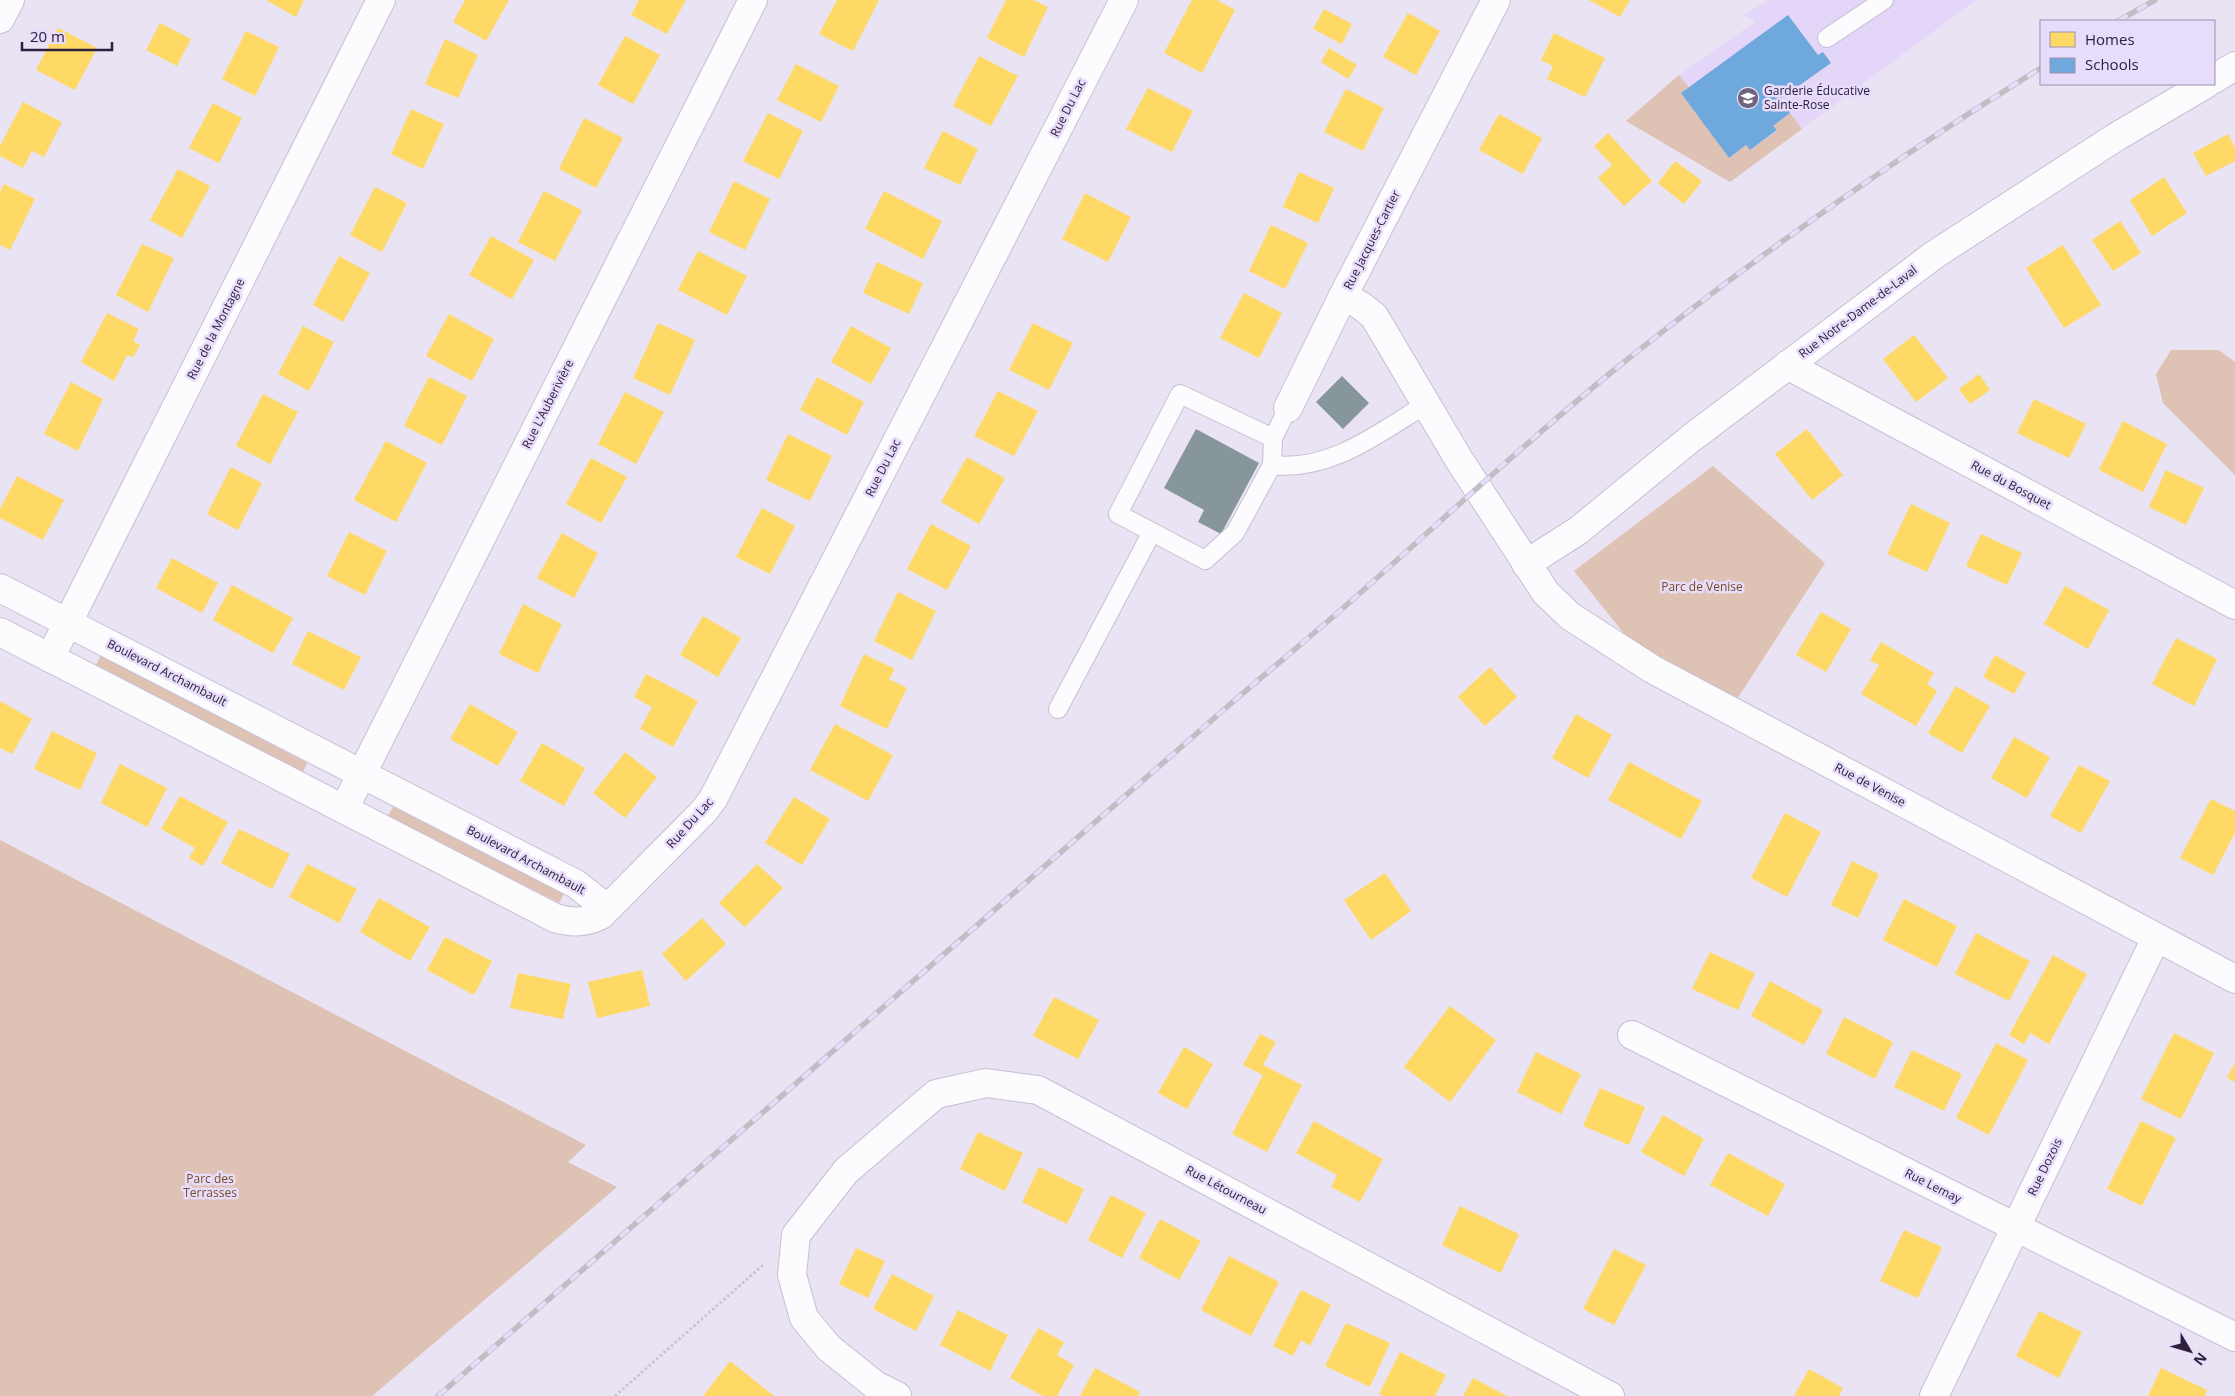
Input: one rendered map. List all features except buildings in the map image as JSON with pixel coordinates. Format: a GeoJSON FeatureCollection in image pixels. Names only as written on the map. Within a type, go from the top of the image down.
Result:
{"type":"FeatureCollection","features":[{"type":"Feature","properties":{"kind":"street"},"geometry":{"type":"LineString","coordinates":[[0,19],[10,0]]}},
{"type":"Feature","properties":{"kind":"street","name":"Rue de la Montagne"},"geometry":{"type":"LineString","coordinates":[[50,658],[381,0]]}},
{"type":"Feature","properties":{"kind":"street","name":"Rue L'Auberivière"},"geometry":{"type":"LineString","coordinates":[[344,809],[753,0]]}},
{"type":"Feature","properties":{"kind":"street","name":"Rue Du Lac"},"geometry":{"type":"LineString","coordinates":[[604,909],[695,820],[713,799],[1124,0]]}},
{"type":"Feature","properties":{"kind":"street","name":"Rue Jacques-Cartier"},"geometry":{"type":"LineString","coordinates":[[1496,0],[1343,296],[1360,304],[1374,316],[1426,404],[1526,564]]}},
{"type":"Feature","properties":{"kind":"street"},"geometry":{"type":"LineString","coordinates":[[2215,78],[2235,66]]}},
{"type":"Feature","properties":{"kind":"street","name":"Rue Notre-Dame-de-Laval"},"geometry":{"type":"LineString","coordinates":[[1526,564],[1579,530],[1690,439],[1934,255],[2116,137],[2204,85]]}},
{"type":"Feature","properties":{"kind":"street"},"geometry":{"type":"LineString","coordinates":[[1288,408],[1343,296]]}},
{"type":"Feature","properties":{"kind":"street","name":"Rue du Bosquet"},"geometry":{"type":"LineString","coordinates":[[1787,365],[2235,605]]}},
{"type":"Feature","properties":{"kind":"street","name":"Rue de Venise"},"geometry":{"type":"LineString","coordinates":[[1526,564],[1546,593],[1570,616],[1652,669],[2235,979]]}},
{"type":"Feature","properties":{"kind":"street","name":"Boulevard Archambault"},"geometry":{"type":"LineString","coordinates":[[0,588],[362,772],[576,884],[599,902],[604,909]]}},
{"type":"Feature","properties":{"kind":"street"},"geometry":{"type":"LineString","coordinates":[[0,632],[555,918],[565,921],[583,922],[601,915],[604,909]]}},
{"type":"Feature","properties":{"kind":"street","name":"Rue Dozois"},"geometry":{"type":"LineString","coordinates":[[1934,1396],[2156,938]]}},
{"type":"Feature","properties":{"kind":"street","name":"Rue Lemay"},"geometry":{"type":"LineString","coordinates":[[1632,1035],[2235,1337]]}},
{"type":"Feature","properties":{"kind":"street","name":"Rue Létourneau"},"geometry":{"type":"LineString","coordinates":[[796,1235],[846,1171],[936,1094],[986,1083],[1038,1090],[1610,1396]]}},
{"type":"Feature","properties":{"kind":"street"},"geometry":{"type":"LineString","coordinates":[[796,1235],[792,1275],[804,1318],[829,1348],[875,1385],[897,1396]]}},
{"type":"Feature","properties":{"kind":"lane"},"geometry":{"type":"LineString","coordinates":[[1827,38],[1884,0]]}},
{"type":"Feature","properties":{"kind":"lane"},"geometry":{"type":"LineString","coordinates":[[1273,438],[1180,394],[1118,514],[1205,560],[1235,533],[1272,465],[1273,438],[1288,408]]}},
{"type":"Feature","properties":{"kind":"lane"},"geometry":{"type":"LineString","coordinates":[[1272,465],[1292,468],[1330,459],[1360,444],[1426,404]]}},
{"type":"Feature","properties":{"kind":"lane"},"geometry":{"type":"LineString","coordinates":[[1058,709],[1152,532]]}},
{"type":"Feature","properties":{"kind":"path"},"geometry":{"type":"LineString","coordinates":[[615,1396],[796,1235]]}},
{"type":"Feature","properties":{"kind":"shaded area","name":"Garderie Éducative Sainte-Rose"},"geometry":{"type":"Polygon","coordinates":[[[1768,0],[1976,0],[1730,182],[1626,121],[1679,75],[1755,22],[1744,15],[1768,0]]]}},
{"type":"Feature","properties":{"kind":"green space"},"geometry":{"type":"Polygon","coordinates":[[[1679,75],[1689,87],[1682,94],[1729,158],[1746,145],[1750,150],[1777,131],[1773,126],[1790,113],[1802,129],[1730,182],[1626,121],[1679,75]]]}},
{"type":"Feature","properties":{"kind":"green space"},"geometry":{"type":"Polygon","coordinates":[[[2171,350],[2219,350],[2235,362],[2235,475],[2163,403],[2156,374],[2171,350]]]}},
{"type":"Feature","properties":{"kind":"green space","name":"Parc de Venise"},"geometry":{"type":"Polygon","coordinates":[[[1713,466],[1825,563],[1730,710],[1652,669],[1574,571],[1713,466]]]}},
{"type":"Feature","properties":{"kind":"green space"},"geometry":{"type":"Polygon","coordinates":[[[101,655],[307,763],[303,772],[96,665],[101,655]]]}},
{"type":"Feature","properties":{"kind":"green space"},"geometry":{"type":"Polygon","coordinates":[[[393,807],[564,894],[559,903],[388,816],[393,807]]]}},
{"type":"Feature","properties":{"kind":"green space","name":"Parc des Terrasses"},"geometry":{"type":"Polygon","coordinates":[[[0,840],[586,1145],[568,1162],[617,1187],[372,1396],[0,1396],[0,840]]]}},
{"type":"Feature","properties":{"kind":"railway"},"geometry":{"type":"LineString","coordinates":[[2120,20],[2155,0]]}},
{"type":"Feature","properties":{"kind":"railway"},"geometry":{"type":"LineString","coordinates":[[438,1396],[1235,700],[1335,615],[1577,400],[1660,333],[1820,214],[1929,139],[2040,69]]}},
{"type":"Feature","properties":{"kind":"place","name":"Garderie Éducative Sainte-Rose"},"geometry":{"type":"Point","coordinates":[1748,98]}}]}
